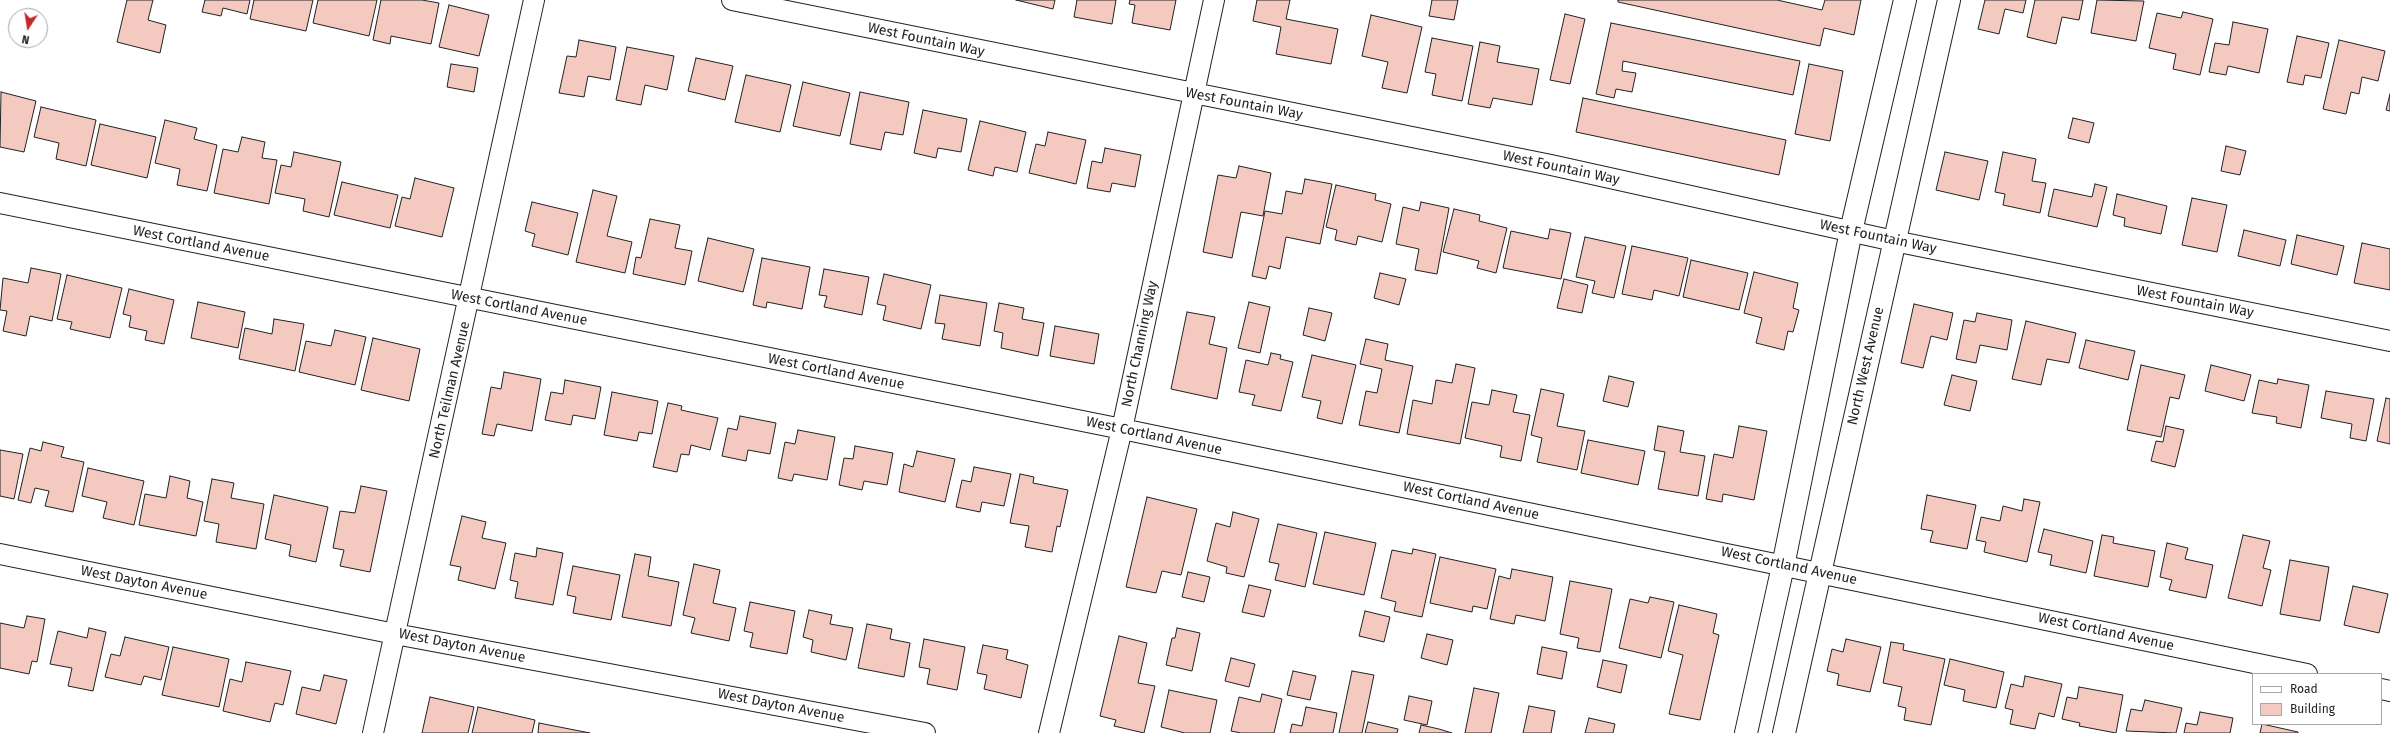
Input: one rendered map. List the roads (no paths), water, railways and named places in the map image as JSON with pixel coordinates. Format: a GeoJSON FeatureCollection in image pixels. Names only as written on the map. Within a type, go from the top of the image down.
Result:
{"type":"FeatureCollection","features":[{"type":"Feature","properties":{"kind":"main road"},"geometry":{"type":"LineString","coordinates":[[1746,733],[1783,566],[1851,231],[1905,0]]}},
{"type":"Feature","properties":{"kind":"main road","name":"North West Avenue"},"geometry":{"type":"LineString","coordinates":[[1784,733],[1949,0]]}},
{"type":"Feature","properties":{"kind":"street","name":"North Teilman Avenue"},"geometry":{"type":"LineString","coordinates":[[373,733],[470,299],[534,0]]}},
{"type":"Feature","properties":{"kind":"street","name":"West Fountain Way"},"geometry":{"type":"LineString","coordinates":[[732,0],[1559,167],[1894,241],[2390,341]]}},
{"type":"Feature","properties":{"kind":"street","name":"North Channing Way"},"geometry":{"type":"LineString","coordinates":[[1049,733],[1122,429],[1214,0]]}},
{"type":"Feature","properties":{"kind":"street","name":"West Cortland Avenue"},"geometry":{"type":"LineString","coordinates":[[0,203],[470,299],[1122,429],[1783,566],[1820,572],[2302,673]]}},
{"type":"Feature","properties":{"kind":"street","name":"West Dayton Avenue"},"geometry":{"type":"LineString","coordinates":[[0,554],[395,634],[925,733]]}}]}
